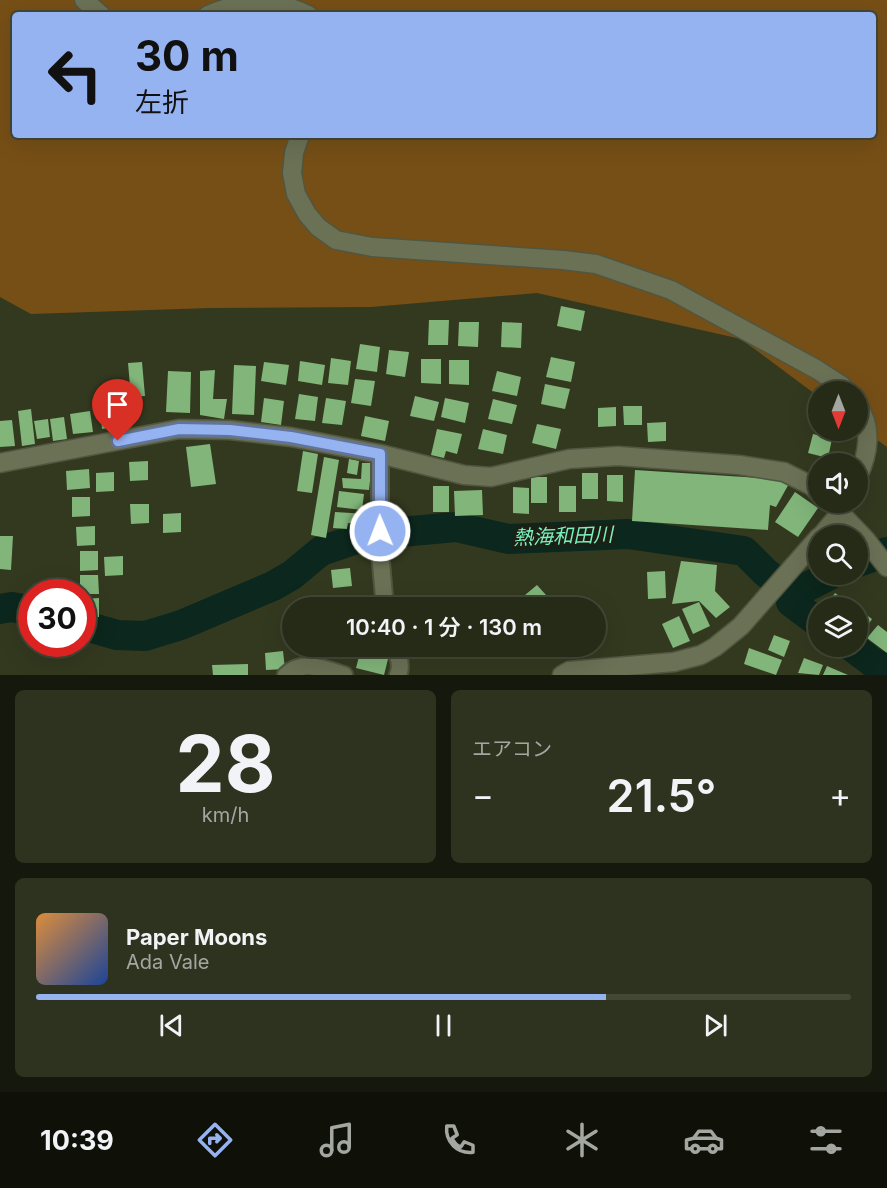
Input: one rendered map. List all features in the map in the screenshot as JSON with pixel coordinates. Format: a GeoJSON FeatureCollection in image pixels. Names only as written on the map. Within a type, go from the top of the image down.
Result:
{"type":"FeatureCollection","features":[{"type":"Feature","properties":{"kind":"street"},"geometry":{"type":"LineString","coordinates":[[84,0],[98,12]]}},
{"type":"Feature","properties":{"kind":"street"},"geometry":{"type":"LineString","coordinates":[[217,12],[262,0],[288,4],[303,12]]}},
{"type":"Feature","properties":{"kind":"street"},"geometry":{"type":"LineString","coordinates":[[299,138],[294,153],[292,173],[296,194],[318,227],[336,240],[372,247],[596,264],[671,290],[835,381]]}},
{"type":"Feature","properties":{"kind":"street"},"geometry":{"type":"LineString","coordinates":[[0,463],[179,429],[230,430],[281,436],[380,454],[464,475],[491,477],[569,459],[618,456],[739,465],[784,472],[808,484]]}},
{"type":"Feature","properties":{"kind":"street"},"geometry":{"type":"LineString","coordinates":[[865,453],[868,435]]}},
{"type":"Feature","properties":{"kind":"street"},"geometry":{"type":"LineString","coordinates":[[380,454],[380,551],[384,597]]}},
{"type":"Feature","properties":{"kind":"street"},"geometry":{"type":"LineString","coordinates":[[845,513],[887,567]]}},
{"type":"Feature","properties":{"kind":"street"},"geometry":{"type":"LineString","coordinates":[[562,675],[569,671],[674,662],[701,655],[741,626],[808,550]]}},
{"type":"Feature","properties":{"kind":"street"},"geometry":{"type":"LineString","coordinates":[[398,675],[400,671],[399,657]]}},
{"type":"Feature","properties":{"kind":"street"},"geometry":{"type":"LineString","coordinates":[[286,675],[292,670],[312,665],[344,675]]}},
{"type":"Feature","properties":{"kind":"shaded area"},"geometry":{"type":"Polygon","coordinates":[[[0,0],[887,0],[887,447],[868,433],[868,381],[808,381],[808,389],[741,339],[537,293],[371,307],[210,308],[31,314],[0,297],[0,0]]]}},
{"type":"Feature","properties":{"kind":"building"},"geometry":{"type":"Polygon","coordinates":[[[561,306],[585,311],[581,331],[557,326],[561,306]]]}},
{"type":"Feature","properties":{"kind":"building"},"geometry":{"type":"Polygon","coordinates":[[[429,320],[449,320],[448,345],[428,345],[429,320]]]}},
{"type":"Feature","properties":{"kind":"building"},"geometry":{"type":"Polygon","coordinates":[[[459,322],[479,322],[478,347],[458,346],[459,322]]]}},
{"type":"Feature","properties":{"kind":"building"},"geometry":{"type":"Polygon","coordinates":[[[502,322],[522,323],[521,348],[501,347],[502,322]]]}},
{"type":"Feature","properties":{"kind":"building"},"geometry":{"type":"Polygon","coordinates":[[[360,344],[380,347],[377,372],[356,369],[360,344]]]}},
{"type":"Feature","properties":{"kind":"building"},"geometry":{"type":"Polygon","coordinates":[[[389,350],[409,352],[405,377],[386,374],[389,350]]]}},
{"type":"Feature","properties":{"kind":"building"},"geometry":{"type":"Polygon","coordinates":[[[551,357],[575,362],[571,382],[546,377],[551,357]]]}},
{"type":"Feature","properties":{"kind":"building"},"geometry":{"type":"Polygon","coordinates":[[[331,358],[351,361],[348,385],[328,383],[331,358]]]}},
{"type":"Feature","properties":{"kind":"building"},"geometry":{"type":"Polygon","coordinates":[[[421,359],[441,359],[441,384],[421,383],[421,359]]]}},
{"type":"Feature","properties":{"kind":"building"},"geometry":{"type":"Polygon","coordinates":[[[449,360],[469,360],[469,385],[449,384],[449,360]]]}},
{"type":"Feature","properties":{"kind":"building"},"geometry":{"type":"Polygon","coordinates":[[[300,361],[325,365],[322,385],[298,381],[300,361]]]}},
{"type":"Feature","properties":{"kind":"building"},"geometry":{"type":"Polygon","coordinates":[[[142,362],[145,396],[131,397],[128,363],[142,362]]]}},
{"type":"Feature","properties":{"kind":"building"},"geometry":{"type":"Polygon","coordinates":[[[264,362],[289,365],[286,385],[261,381],[264,362]]]}},
{"type":"Feature","properties":{"kind":"building"},"geometry":{"type":"Polygon","coordinates":[[[234,365],[256,366],[254,415],[232,414],[234,365]]]}},
{"type":"Feature","properties":{"kind":"building"},"geometry":{"type":"Polygon","coordinates":[[[215,370],[213,399],[227,399],[224,419],[200,415],[200,371],[215,370]]]}},
{"type":"Feature","properties":{"kind":"building"},"geometry":{"type":"Polygon","coordinates":[[[168,371],[191,372],[190,413],[166,412],[168,371]]]}},
{"type":"Feature","properties":{"kind":"building"},"geometry":{"type":"Polygon","coordinates":[[[497,371],[521,377],[517,396],[492,391],[497,371]]]}},
{"type":"Feature","properties":{"kind":"building"},"geometry":{"type":"Polygon","coordinates":[[[355,379],[375,381],[371,406],[351,403],[355,379]]]}},
{"type":"Feature","properties":{"kind":"building"},"geometry":{"type":"Polygon","coordinates":[[[545,384],[570,389],[565,409],[541,404],[545,384]]]}},
{"type":"Feature","properties":{"kind":"building"},"geometry":{"type":"Polygon","coordinates":[[[299,394],[318,397],[315,421],[295,419],[299,394]]]}},
{"type":"Feature","properties":{"kind":"building"},"geometry":{"type":"Polygon","coordinates":[[[415,396],[439,402],[434,421],[410,416],[415,396]]]}},
{"type":"Feature","properties":{"kind":"building"},"geometry":{"type":"Polygon","coordinates":[[[264,398],[284,401],[281,425],[261,422],[264,398]]]}},
{"type":"Feature","properties":{"kind":"building"},"geometry":{"type":"Polygon","coordinates":[[[326,398],[346,401],[342,425],[322,423],[326,398]]]}},
{"type":"Feature","properties":{"kind":"building"},"geometry":{"type":"Polygon","coordinates":[[[445,398],[469,403],[465,423],[441,417],[445,398]]]}},
{"type":"Feature","properties":{"kind":"building"},"geometry":{"type":"Polygon","coordinates":[[[493,399],[517,405],[512,424],[488,419],[493,399]]]}},
{"type":"Feature","properties":{"kind":"building"},"geometry":{"type":"Polygon","coordinates":[[[113,406],[116,427],[102,429],[100,407],[113,406]]]}},
{"type":"Feature","properties":{"kind":"building"},"geometry":{"type":"Polygon","coordinates":[[[623,406],[642,406],[642,425],[624,425],[623,406]]]}},
{"type":"Feature","properties":{"kind":"building"},"geometry":{"type":"Polygon","coordinates":[[[616,407],[616,426],[598,427],[598,408],[616,407]]]}},
{"type":"Feature","properties":{"kind":"building"},"geometry":{"type":"Polygon","coordinates":[[[31,409],[35,444],[22,446],[18,411],[31,409]]]}},
{"type":"Feature","properties":{"kind":"building"},"geometry":{"type":"Polygon","coordinates":[[[90,411],[93,432],[73,434],[70,414],[90,411]]]}},
{"type":"Feature","properties":{"kind":"building"},"geometry":{"type":"Polygon","coordinates":[[[365,416],[389,421],[385,441],[361,436],[365,416]]]}},
{"type":"Feature","properties":{"kind":"building"},"geometry":{"type":"Polygon","coordinates":[[[64,417],[67,439],[53,441],[50,419],[64,417]]]}},
{"type":"Feature","properties":{"kind":"building"},"geometry":{"type":"Polygon","coordinates":[[[48,419],[50,437],[37,439],[34,421],[48,419]]]}},
{"type":"Feature","properties":{"kind":"building"},"geometry":{"type":"Polygon","coordinates":[[[12,420],[15,446],[0,447],[0,421],[12,420]]]}},
{"type":"Feature","properties":{"kind":"building"},"geometry":{"type":"Polygon","coordinates":[[[666,422],[666,441],[648,442],[647,423],[666,422]]]}},
{"type":"Feature","properties":{"kind":"building"},"geometry":{"type":"Polygon","coordinates":[[[537,424],[561,429],[556,449],[532,443],[537,424]]]}},
{"type":"Feature","properties":{"kind":"building"},"geometry":{"type":"Polygon","coordinates":[[[437,429],[462,434],[457,454],[446,451],[444,458],[431,455],[437,429]]]}},
{"type":"Feature","properties":{"kind":"building"},"geometry":{"type":"Polygon","coordinates":[[[483,429],[507,435],[503,454],[478,449],[483,429]]]}},
{"type":"Feature","properties":{"kind":"building"},"geometry":{"type":"Polygon","coordinates":[[[811,441],[832,441],[829,453],[808,453],[811,441]]]}},
{"type":"Feature","properties":{"kind":"building"},"geometry":{"type":"Polygon","coordinates":[[[210,444],[216,484],[191,487],[186,447],[210,444]]]}},
{"type":"Feature","properties":{"kind":"building"},"geometry":{"type":"Polygon","coordinates":[[[303,451],[318,454],[312,493],[297,491],[303,451]]]}},
{"type":"Feature","properties":{"kind":"building"},"geometry":{"type":"Polygon","coordinates":[[[324,457],[339,460],[326,538],[311,535],[324,457]]]}},
{"type":"Feature","properties":{"kind":"building"},"geometry":{"type":"Polygon","coordinates":[[[349,459],[359,461],[357,475],[347,473],[349,459]]]}},
{"type":"Feature","properties":{"kind":"building"},"geometry":{"type":"Polygon","coordinates":[[[148,461],[148,480],[130,481],[129,462],[148,461]]]}},
{"type":"Feature","properties":{"kind":"building"},"geometry":{"type":"Polygon","coordinates":[[[362,463],[372,463],[369,490],[343,488],[342,478],[361,479],[362,463]]]}},
{"type":"Feature","properties":{"kind":"building"},"geometry":{"type":"Polygon","coordinates":[[[89,469],[90,488],[67,490],[66,471],[89,469]]]}},
{"type":"Feature","properties":{"kind":"building"},"geometry":{"type":"Polygon","coordinates":[[[635,470],[791,480],[776,507],[770,505],[768,530],[632,521],[635,470]]]}},
{"type":"Feature","properties":{"kind":"building"},"geometry":{"type":"Polygon","coordinates":[[[114,472],[114,491],[96,492],[96,473],[114,472]]]}},
{"type":"Feature","properties":{"kind":"building"},"geometry":{"type":"Polygon","coordinates":[[[582,473],[598,473],[598,499],[582,499],[582,473]]]}},
{"type":"Feature","properties":{"kind":"building"},"geometry":{"type":"Polygon","coordinates":[[[607,475],[623,475],[623,502],[607,501],[607,475]]]}},
{"type":"Feature","properties":{"kind":"building"},"geometry":{"type":"Polygon","coordinates":[[[531,477],[547,477],[547,503],[531,503],[531,477]]]}},
{"type":"Feature","properties":{"kind":"building"},"geometry":{"type":"Polygon","coordinates":[[[433,486],[449,486],[449,512],[433,512],[433,486]]]}},
{"type":"Feature","properties":{"kind":"building"},"geometry":{"type":"Polygon","coordinates":[[[559,486],[576,486],[576,512],[559,512],[559,486]]]}},
{"type":"Feature","properties":{"kind":"building"},"geometry":{"type":"Polygon","coordinates":[[[513,487],[529,488],[529,514],[513,513],[513,487]]]}},
{"type":"Feature","properties":{"kind":"building"},"geometry":{"type":"Polygon","coordinates":[[[482,490],[483,515],[455,516],[454,491],[482,490]]]}},
{"type":"Feature","properties":{"kind":"building"},"geometry":{"type":"Polygon","coordinates":[[[339,491],[364,494],[362,510],[337,507],[339,491]]]}},
{"type":"Feature","properties":{"kind":"building"},"geometry":{"type":"Polygon","coordinates":[[[795,492],[808,501],[808,513],[815,513],[798,537],[775,522],[795,492]]]}},
{"type":"Feature","properties":{"kind":"building"},"geometry":{"type":"Polygon","coordinates":[[[72,497],[90,497],[90,516],[72,517],[72,497]]]}},
{"type":"Feature","properties":{"kind":"building"},"geometry":{"type":"Polygon","coordinates":[[[130,504],[149,504],[149,523],[131,524],[130,504]]]}},
{"type":"Feature","properties":{"kind":"building"},"geometry":{"type":"Polygon","coordinates":[[[335,512],[367,514],[366,524],[348,523],[347,529],[333,528],[335,512]]]}},
{"type":"Feature","properties":{"kind":"building"},"geometry":{"type":"Polygon","coordinates":[[[181,513],[181,532],[163,533],[163,514],[181,513]]]}},
{"type":"Feature","properties":{"kind":"building"},"geometry":{"type":"Polygon","coordinates":[[[95,526],[95,545],[77,546],[76,527],[95,526]]]}},
{"type":"Feature","properties":{"kind":"building"},"geometry":{"type":"Polygon","coordinates":[[[0,536],[13,536],[11,570],[0,569],[0,536]]]}},
{"type":"Feature","properties":{"kind":"building"},"geometry":{"type":"Polygon","coordinates":[[[80,551],[98,551],[98,570],[80,571],[80,551]]]}},
{"type":"Feature","properties":{"kind":"building"},"geometry":{"type":"Polygon","coordinates":[[[123,556],[123,575],[105,576],[104,557],[123,556]]]}},
{"type":"Feature","properties":{"kind":"building"},"geometry":{"type":"Polygon","coordinates":[[[681,561],[717,565],[715,591],[730,607],[716,618],[699,601],[672,604],[681,561]]]}},
{"type":"Feature","properties":{"kind":"building"},"geometry":{"type":"Polygon","coordinates":[[[350,568],[352,586],[333,588],[331,570],[350,568]]]}},
{"type":"Feature","properties":{"kind":"building"},"geometry":{"type":"Polygon","coordinates":[[[665,571],[666,598],[648,599],[647,572],[665,571]]]}},
{"type":"Feature","properties":{"kind":"building"},"geometry":{"type":"Polygon","coordinates":[[[80,575],[98,575],[99,594],[96,594],[96,579],[80,579],[80,575]]]}},
{"type":"Feature","properties":{"kind":"building"},"geometry":{"type":"Polygon","coordinates":[[[537,585],[546,595],[527,597],[525,595],[537,585]]]}},
{"type":"Feature","properties":{"kind":"building"},"geometry":{"type":"Polygon","coordinates":[[[96,598],[99,598],[99,617],[96,617],[96,598]]]}},
{"type":"Feature","properties":{"kind":"building"},"geometry":{"type":"Polygon","coordinates":[[[699,602],[710,626],[693,634],[682,609],[699,602]]]}},
{"type":"Feature","properties":{"kind":"building"},"geometry":{"type":"Polygon","coordinates":[[[679,616],[690,641],[673,648],[662,624],[679,616]]]}},
{"type":"Feature","properties":{"kind":"building"},"geometry":{"type":"Polygon","coordinates":[[[878,625],[887,632],[887,653],[868,639],[878,625]]]}},
{"type":"Feature","properties":{"kind":"building"},"geometry":{"type":"Polygon","coordinates":[[[774,635],[790,641],[784,657],[768,650],[774,635]]]}},
{"type":"Feature","properties":{"kind":"building"},"geometry":{"type":"Polygon","coordinates":[[[749,648],[782,660],[776,675],[744,664],[749,648]]]}},
{"type":"Feature","properties":{"kind":"building"},"geometry":{"type":"Polygon","coordinates":[[[282,651],[285,669],[266,670],[265,653],[282,651]]]}},
{"type":"Feature","properties":{"kind":"building"},"geometry":{"type":"Polygon","coordinates":[[[359,657],[388,657],[384,675],[356,668],[359,657]]]}},
{"type":"Feature","properties":{"kind":"building"},"geometry":{"type":"Polygon","coordinates":[[[804,658],[823,665],[819,675],[798,673],[804,658]]]}},
{"type":"Feature","properties":{"kind":"building"},"geometry":{"type":"Polygon","coordinates":[[[248,664],[248,675],[213,675],[212,665],[248,664]]]}},
{"type":"Feature","properties":{"kind":"building"},"geometry":{"type":"Polygon","coordinates":[[[827,666],[848,675],[823,675],[827,666]]]}},
{"type":"Feature","properties":{"kind":"waterway","name":"熱海和田川"},"geometry":{"type":"LineString","coordinates":[[96,629],[117,635],[145,636],[181,625],[273,586],[292,575],[321,551],[368,535],[456,527],[508,539],[628,534],[744,551],[765,572],[793,594]]}},
{"type":"Feature","properties":{"kind":"waterway","name":"熱海和田川"},"geometry":{"type":"LineString","coordinates":[[868,559],[887,552]]}},
{"type":"Feature","properties":{"kind":"waterway","name":"熱海和田川"},"geometry":{"type":"LineString","coordinates":[[793,594],[811,585]]}},
{"type":"Feature","properties":{"kind":"waterway"},"geometry":{"type":"LineString","coordinates":[[793,594],[791,602],[808,615]]}},
{"type":"Feature","properties":{"kind":"waterway","name":"熱海和田川"},"geometry":{"type":"LineString","coordinates":[[0,609],[18,608]]}},
{"type":"Feature","properties":{"kind":"waterway"},"geometry":{"type":"LineString","coordinates":[[866,657],[875,664],[887,668]]}},
{"type":"Feature","properties":{"kind":"route"},"geometry":{"type":"LineString","coordinates":[[118,441],[179,429],[230,430],[291,437],[380,454],[380,531]]}}]}
